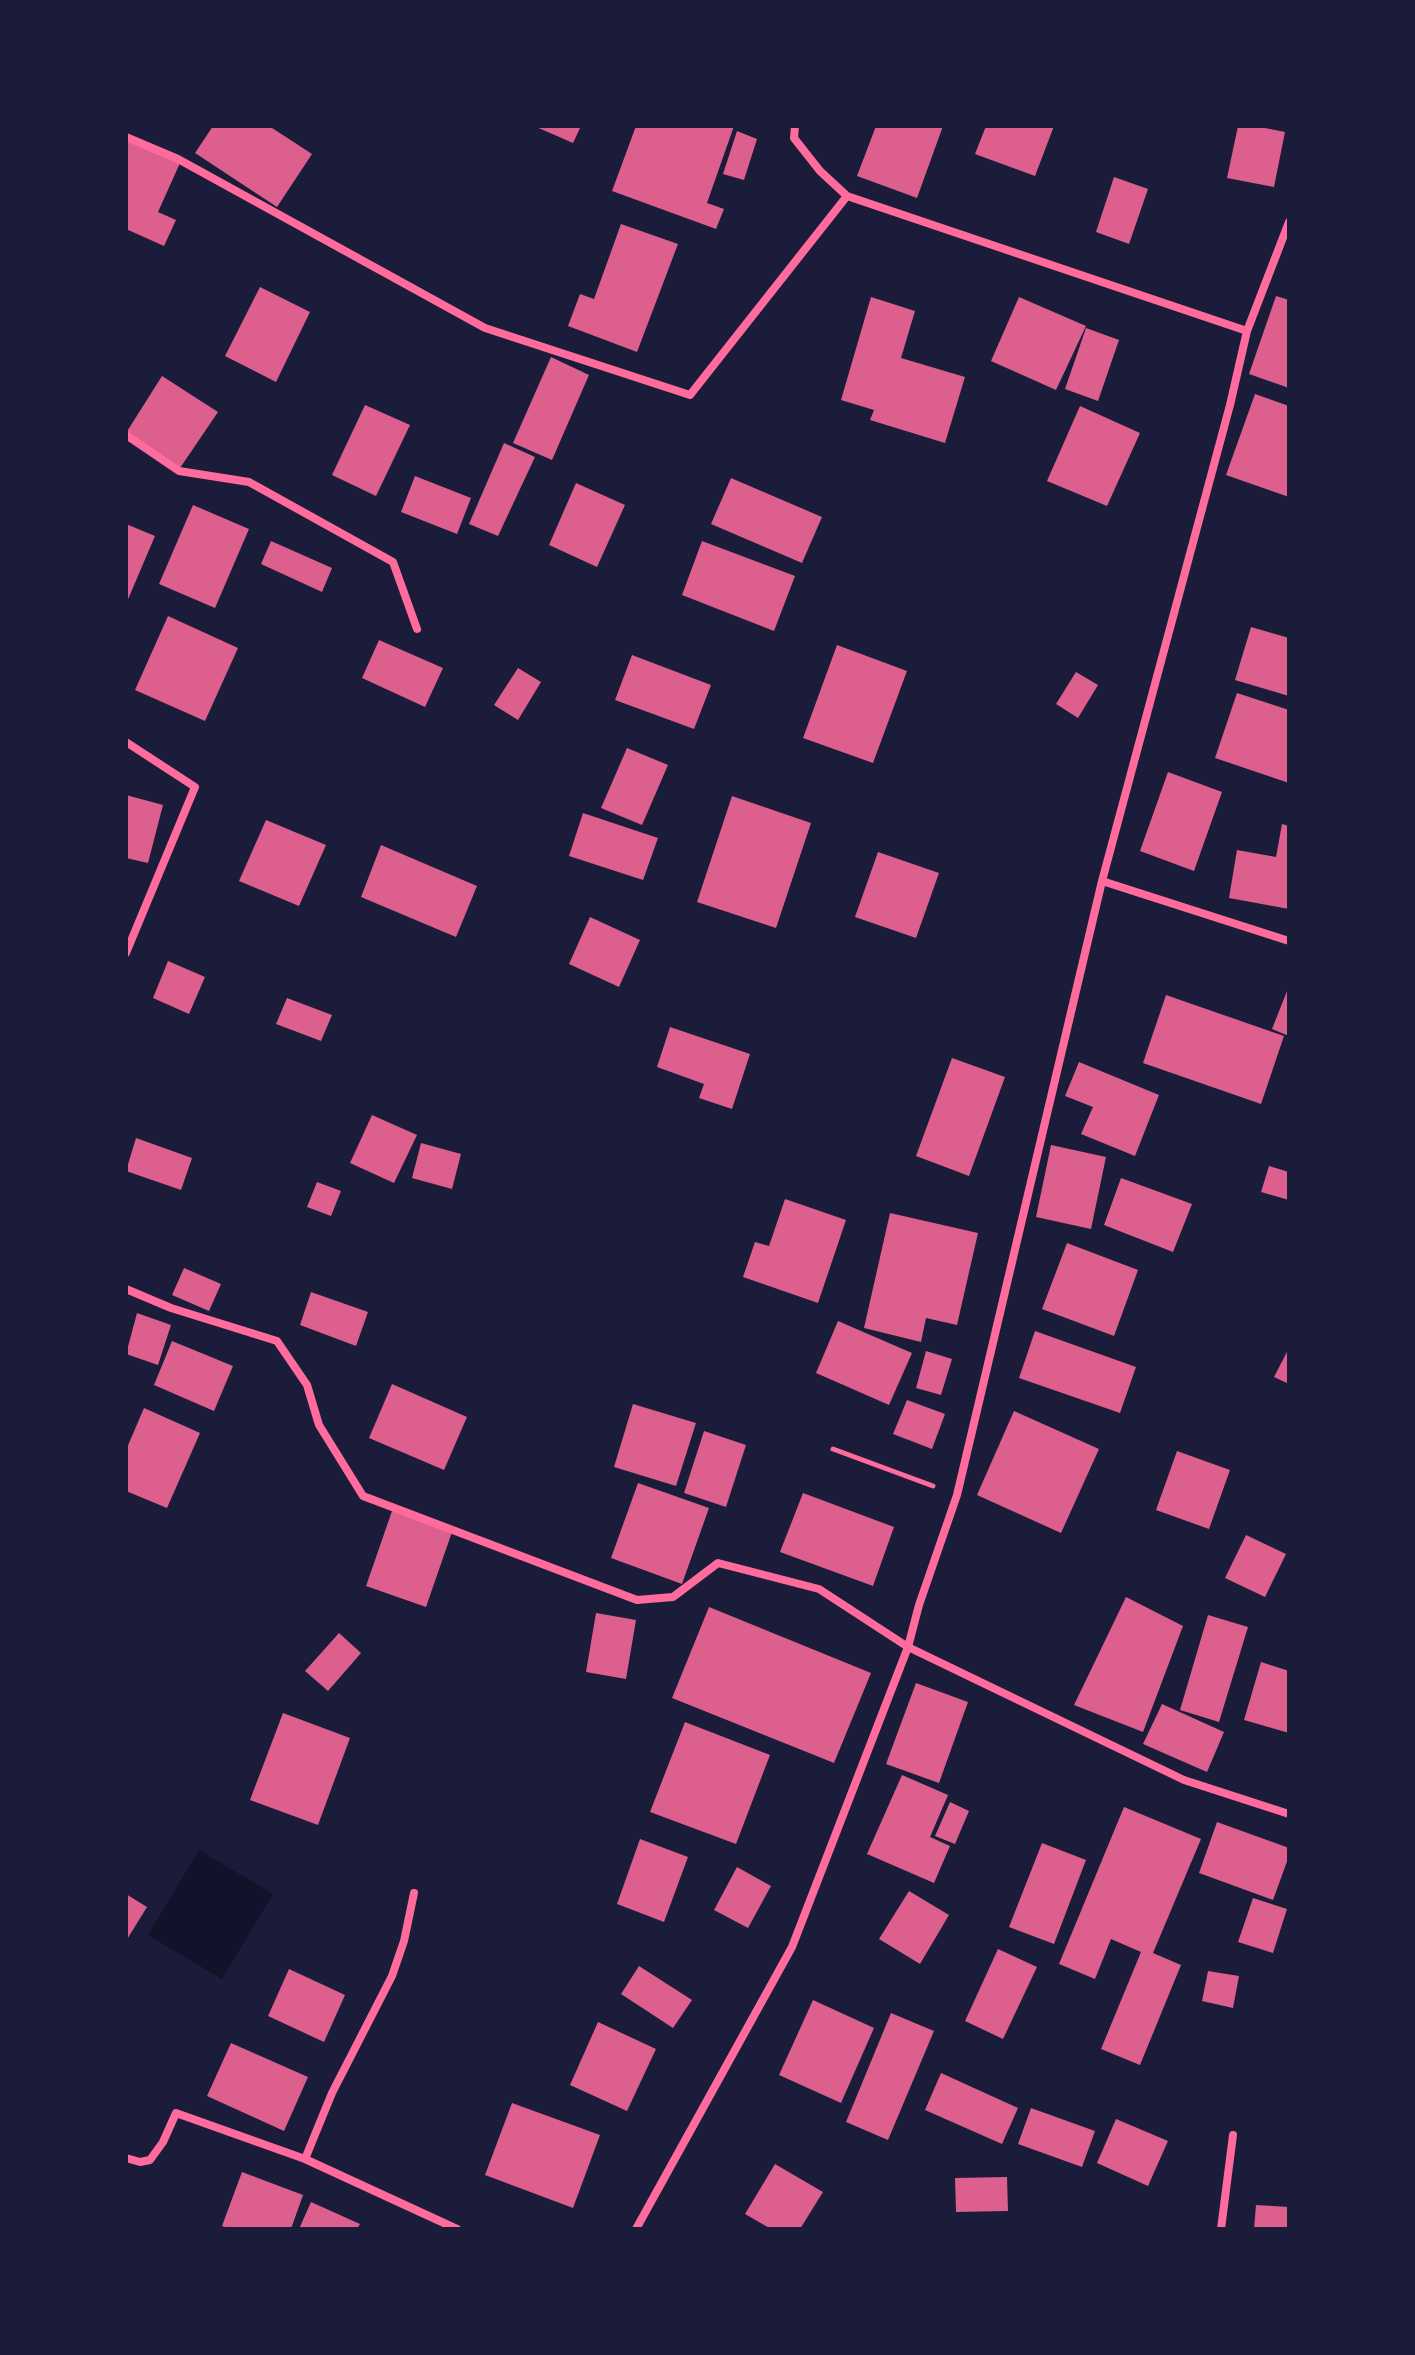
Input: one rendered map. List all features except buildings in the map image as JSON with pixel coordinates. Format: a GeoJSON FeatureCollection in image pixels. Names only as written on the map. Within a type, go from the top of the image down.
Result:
{"type":"FeatureCollection","features":[{"type":"Feature","properties":{"kind":"street"},"geometry":{"type":"LineString","coordinates":[[795,126],[794,138],[820,171],[847,196],[1247,331]]}},
{"type":"Feature","properties":{"kind":"street"},"geometry":{"type":"LineString","coordinates":[[126,137],[178,159],[485,328],[690,395],[847,196]]}},
{"type":"Feature","properties":{"kind":"street"},"geometry":{"type":"LineString","coordinates":[[636,2229],[792,1947],[908,1647],[919,1605],[957,1495],[1102,881],[1230,405],[1247,331],[1288,229]]}},
{"type":"Feature","properties":{"kind":"street"},"geometry":{"type":"LineString","coordinates":[[126,435],[179,471],[249,482],[393,562],[417,629]]}},
{"type":"Feature","properties":{"kind":"street"},"geometry":{"type":"LineString","coordinates":[[126,742],[195,787],[126,953]]}},
{"type":"Feature","properties":{"kind":"street"},"geometry":{"type":"LineString","coordinates":[[1102,881],[1289,941]]}},
{"type":"Feature","properties":{"kind":"street"},"geometry":{"type":"LineString","coordinates":[[126,1289],[171,1308],[277,1341],[307,1385],[319,1425],[363,1496],[637,1600],[673,1597],[718,1563],[819,1589],[908,1647],[1184,1780],[1289,1814]]}},
{"type":"Feature","properties":{"kind":"street"},"geometry":{"type":"LineString","coordinates":[[305,2159],[332,2093],[392,1976],[404,1941],[414,1893]]}},
{"type":"Feature","properties":{"kind":"street"},"geometry":{"type":"LineString","coordinates":[[126,2158],[140,2162],[150,2160],[163,2142],[176,2113],[305,2159],[457,2229]]}},
{"type":"Feature","properties":{"kind":"street"},"geometry":{"type":"LineString","coordinates":[[1221,2229],[1233,2135]]}},
{"type":"Feature","properties":{"kind":"path"},"geometry":{"type":"LineString","coordinates":[[833,1449],[957,1495]]}},
{"type":"Feature","properties":{"kind":"shaded area"},"geometry":{"type":"Polygon","coordinates":[[[199,1850],[273,1894],[222,1979],[148,1935],[199,1850]]]}}]}
